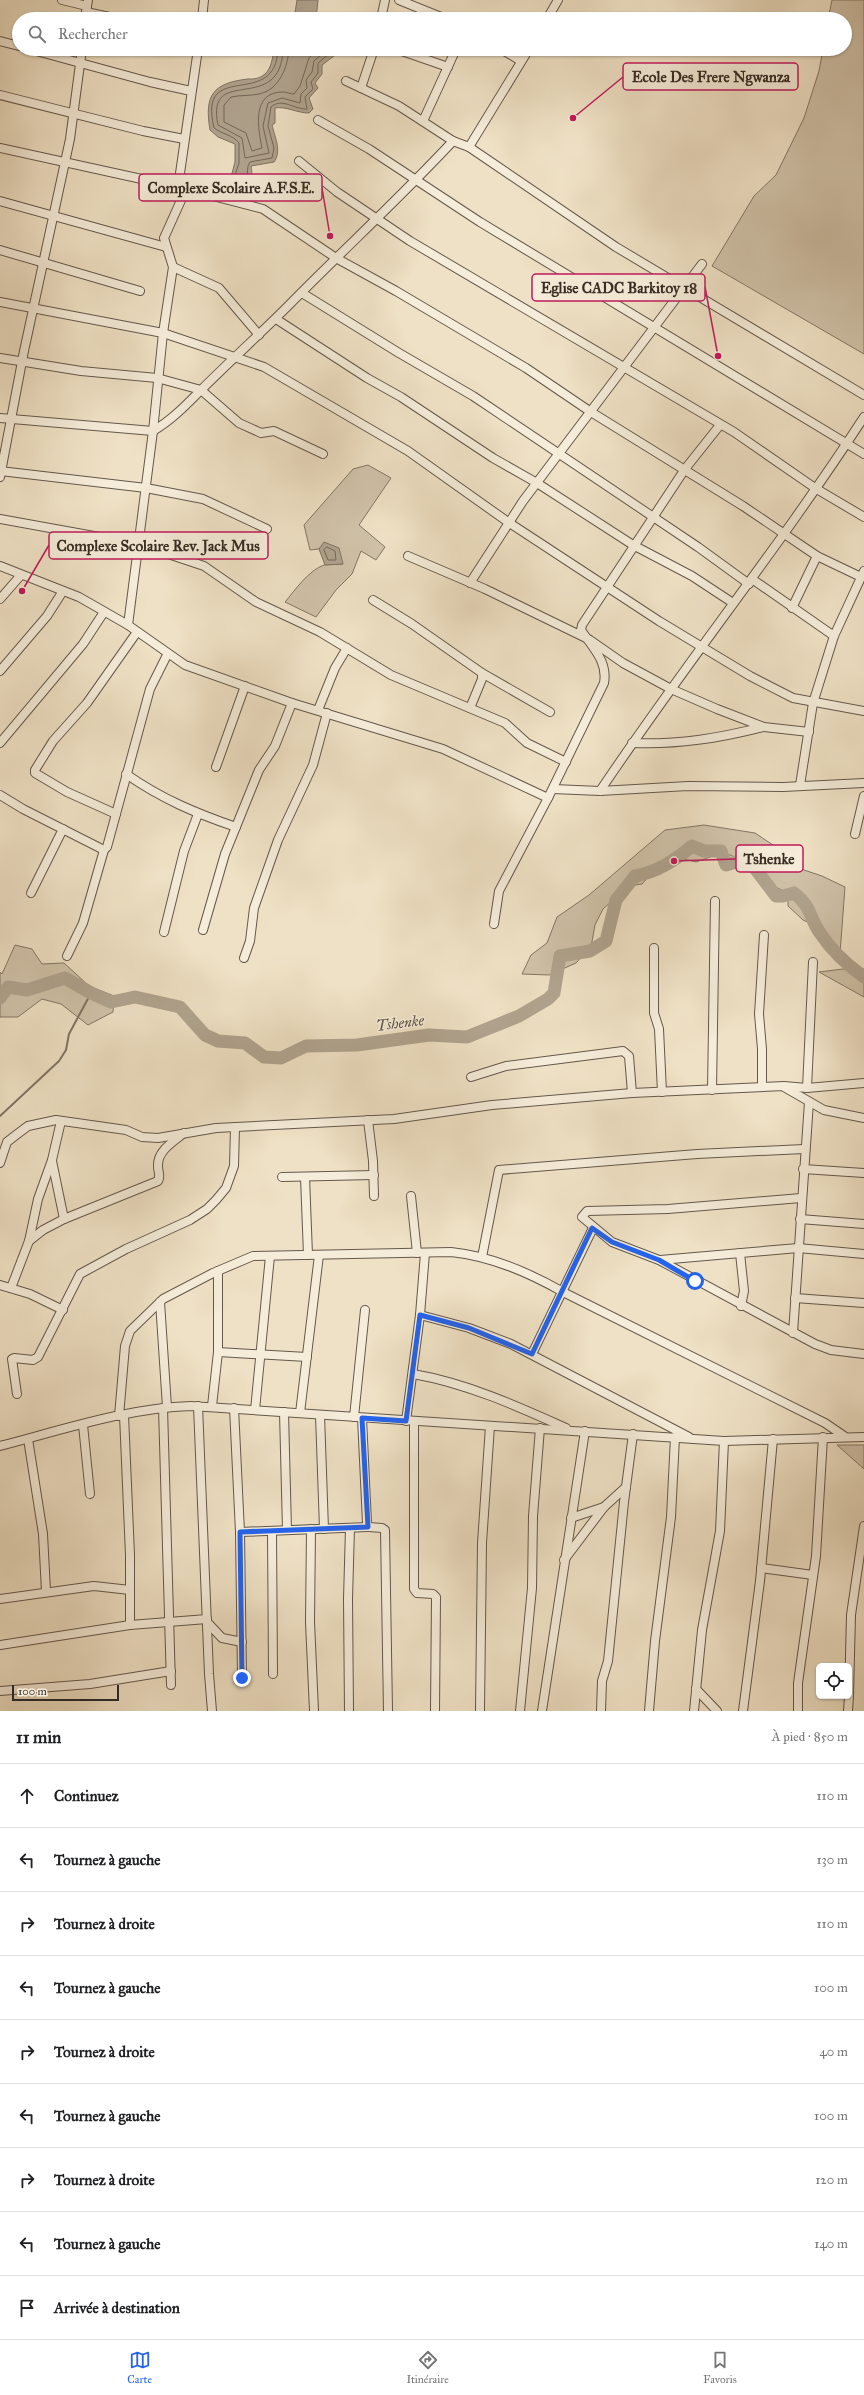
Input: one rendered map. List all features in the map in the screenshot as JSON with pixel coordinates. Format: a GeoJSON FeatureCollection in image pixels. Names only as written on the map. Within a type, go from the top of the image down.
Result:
{"type":"FeatureCollection","features":[{"type":"Feature","properties":{"kind":"street"},"geometry":{"type":"LineString","coordinates":[[62,0],[97,12]]}},
{"type":"Feature","properties":{"kind":"street"},"geometry":{"type":"LineString","coordinates":[[203,12],[204,0]]}},
{"type":"Feature","properties":{"kind":"street"},"geometry":{"type":"LineString","coordinates":[[382,12],[385,0]]}},
{"type":"Feature","properties":{"kind":"street"},"geometry":{"type":"LineString","coordinates":[[399,0],[429,12]]}},
{"type":"Feature","properties":{"kind":"street"},"geometry":{"type":"LineString","coordinates":[[551,12],[558,0]]}},
{"type":"Feature","properties":{"kind":"street"},"geometry":{"type":"LineString","coordinates":[[0,41],[12,44]]}},
{"type":"Feature","properties":{"kind":"street"},"geometry":{"type":"LineString","coordinates":[[54,56],[191,91]]}},
{"type":"Feature","properties":{"kind":"street"},"geometry":{"type":"LineString","coordinates":[[81,56],[65,162],[32,310],[0,473],[146,488],[203,499],[267,529]]}},
{"type":"Feature","properties":{"kind":"street"},"geometry":{"type":"LineString","coordinates":[[128,625],[153,431],[163,333],[173,267],[164,238],[182,198],[180,188],[184,139],[197,56]]}},
{"type":"Feature","properties":{"kind":"street"},"geometry":{"type":"LineString","coordinates":[[361,88],[372,56]]}},
{"type":"Feature","properties":{"kind":"street"},"geometry":{"type":"LineString","coordinates":[[416,56],[448,67]]}},
{"type":"Feature","properties":{"kind":"street"},"geometry":{"type":"LineString","coordinates":[[423,121],[453,56]]}},
{"type":"Feature","properties":{"kind":"street"},"geometry":{"type":"LineString","coordinates":[[513,56],[521,61]]}},
{"type":"Feature","properties":{"kind":"street"},"geometry":{"type":"LineString","coordinates":[[469,147],[524,56]]}},
{"type":"Feature","properties":{"kind":"street"},"geometry":{"type":"LineString","coordinates":[[346,81],[398,106],[453,141],[469,147],[610,243],[864,395]]}},
{"type":"Feature","properties":{"kind":"street"},"geometry":{"type":"LineString","coordinates":[[0,95],[143,131],[184,139]]}},
{"type":"Feature","properties":{"kind":"street"},"geometry":{"type":"LineString","coordinates":[[318,120],[417,180],[480,222],[654,326],[846,445],[864,454]]}},
{"type":"Feature","properties":{"kind":"street"},"geometry":{"type":"LineString","coordinates":[[0,418],[153,431],[184,408],[237,357],[417,180],[453,141]]}},
{"type":"Feature","properties":{"kind":"street"},"geometry":{"type":"LineString","coordinates":[[0,148],[243,202],[263,209],[336,258],[396,291],[526,368],[591,412],[685,469],[818,556],[863,574],[834,636],[813,703],[810,732],[800,785]]}},
{"type":"Feature","properties":{"kind":"street"},"geometry":{"type":"LineString","coordinates":[[299,161],[337,192],[410,242],[734,432],[815,488],[864,517]]}},
{"type":"Feature","properties":{"kind":"street"},"geometry":{"type":"LineString","coordinates":[[0,201],[53,214],[166,247]]}},
{"type":"Feature","properties":{"kind":"street"},"geometry":{"type":"LineString","coordinates":[[0,250],[140,291]]}},
{"type":"Feature","properties":{"kind":"street"},"geometry":{"type":"LineString","coordinates":[[470,583],[508,522],[702,264]]}},
{"type":"Feature","properties":{"kind":"street"},"geometry":{"type":"LineString","coordinates":[[173,267],[219,288],[259,335]]}},
{"type":"Feature","properties":{"kind":"street"},"geometry":{"type":"LineString","coordinates":[[302,293],[398,353],[472,396],[652,517],[834,636]]}},
{"type":"Feature","properties":{"kind":"street"},"geometry":{"type":"LineString","coordinates":[[0,302],[32,310],[163,333],[264,367],[408,451],[508,522],[606,586],[774,690],[793,698],[813,703],[864,711]]}},
{"type":"Feature","properties":{"kind":"street"},"geometry":{"type":"LineString","coordinates":[[276,319],[367,378],[401,396],[493,458],[537,483],[633,545],[692,576],[733,603]]}},
{"type":"Feature","properties":{"kind":"street"},"geometry":{"type":"LineString","coordinates":[[0,358],[22,362],[158,378],[201,390],[239,423],[261,433],[274,431],[323,454]]}},
{"type":"Feature","properties":{"kind":"street"},"geometry":{"type":"LineString","coordinates":[[600,791],[632,743],[733,603],[785,534],[864,417]]}},
{"type":"Feature","properties":{"kind":"street"},"geometry":{"type":"LineString","coordinates":[[720,425],[685,469],[633,545],[582,625],[581,630],[590,640],[614,658],[671,689],[764,727],[810,732]]}},
{"type":"Feature","properties":{"kind":"street"},"geometry":{"type":"LineString","coordinates":[[0,519],[138,544],[204,566],[256,602],[320,632],[391,675],[505,723],[527,743],[566,762]]}},
{"type":"Feature","properties":{"kind":"street"},"geometry":{"type":"LineString","coordinates":[[408,556],[470,583],[590,640],[603,663],[604,684],[553,790],[499,892],[494,924]]}},
{"type":"Feature","properties":{"kind":"street"},"geometry":{"type":"LineString","coordinates":[[792,608],[818,556]]}},
{"type":"Feature","properties":{"kind":"street"},"geometry":{"type":"LineString","coordinates":[[0,566],[79,597],[128,625],[167,655],[185,665],[292,703],[443,748],[548,798]]}},
{"type":"Feature","properties":{"kind":"street"},"geometry":{"type":"LineString","coordinates":[[0,599],[21,575]]}},
{"type":"Feature","properties":{"kind":"street"},"geometry":{"type":"LineString","coordinates":[[0,671],[47,616],[63,591]]}},
{"type":"Feature","properties":{"kind":"street"},"geometry":{"type":"LineString","coordinates":[[373,600],[412,624],[482,673],[550,712]]}},
{"type":"Feature","properties":{"kind":"street"},"geometry":{"type":"LineString","coordinates":[[0,743],[83,644],[104,612]]}},
{"type":"Feature","properties":{"kind":"street"},"geometry":{"type":"LineString","coordinates":[[116,814],[67,792],[35,773],[34,770],[53,741],[87,703],[137,632]]}},
{"type":"Feature","properties":{"kind":"street"},"geometry":{"type":"LineString","coordinates":[[318,710],[335,668],[347,648]]}},
{"type":"Feature","properties":{"kind":"street"},"geometry":{"type":"LineString","coordinates":[[67,956],[83,923],[104,850],[107,847],[150,689],[167,655]]}},
{"type":"Feature","properties":{"kind":"street"},"geometry":{"type":"LineString","coordinates":[[470,708],[482,679],[482,673]]}},
{"type":"Feature","properties":{"kind":"street"},"geometry":{"type":"LineString","coordinates":[[216,767],[245,686]]}},
{"type":"Feature","properties":{"kind":"street"},"geometry":{"type":"LineString","coordinates":[[202,930],[214,888],[236,827],[260,770],[277,743],[292,703]]}},
{"type":"Feature","properties":{"kind":"street"},"geometry":{"type":"LineString","coordinates":[[244,958],[250,941],[254,908],[278,840],[313,765],[327,713]]}},
{"type":"Feature","properties":{"kind":"street"},"geometry":{"type":"LineString","coordinates":[[632,743],[679,743],[706,740],[764,727]]}},
{"type":"Feature","properties":{"kind":"street"},"geometry":{"type":"LineString","coordinates":[[126,774],[151,791],[198,814],[236,827]]}},
{"type":"Feature","properties":{"kind":"street"},"geometry":{"type":"LineString","coordinates":[[553,790],[600,791],[688,786],[783,787],[864,783]]}},
{"type":"Feature","properties":{"kind":"street"},"geometry":{"type":"LineString","coordinates":[[0,796],[104,850]]}},
{"type":"Feature","properties":{"kind":"street"},"geometry":{"type":"LineString","coordinates":[[855,834],[864,796]]}},
{"type":"Feature","properties":{"kind":"street"},"geometry":{"type":"LineString","coordinates":[[164,932],[184,851],[198,814]]}},
{"type":"Feature","properties":{"kind":"street"},"geometry":{"type":"LineString","coordinates":[[31,893],[63,829]]}},
{"type":"Feature","properties":{"kind":"street"},"geometry":{"type":"LineString","coordinates":[[712,1090],[715,901]]}},
{"type":"Feature","properties":{"kind":"street"},"geometry":{"type":"LineString","coordinates":[[762,1087],[762,1049],[759,1014],[764,935]]}},
{"type":"Feature","properties":{"kind":"street"},"geometry":{"type":"LineString","coordinates":[[654,948],[654,1013],[659,1029],[662,1092]]}},
{"type":"Feature","properties":{"kind":"street"},"geometry":{"type":"LineString","coordinates":[[807,1088],[813,962]]}},
{"type":"Feature","properties":{"kind":"street"},"geometry":{"type":"LineString","coordinates":[[471,1077],[506,1066],[623,1051],[629,1056],[632,1093]]}},
{"type":"Feature","properties":{"kind":"street"},"geometry":{"type":"LineString","coordinates":[[0,1163],[7,1142],[28,1126],[61,1121],[126,1130],[142,1137],[158,1138],[186,1132],[235,1126],[394,1119],[492,1104],[632,1093],[784,1086],[807,1088],[864,1083]]}},
{"type":"Feature","properties":{"kind":"street"},"geometry":{"type":"LineString","coordinates":[[784,1086],[809,1102],[830,1112],[864,1118]]}},
{"type":"Feature","properties":{"kind":"street"},"geometry":{"type":"LineString","coordinates":[[793,1333],[804,1149],[809,1102]]}},
{"type":"Feature","properties":{"kind":"street"},"geometry":{"type":"LineString","coordinates":[[368,1120],[374,1175],[374,1196]]}},
{"type":"Feature","properties":{"kind":"street"},"geometry":{"type":"LineString","coordinates":[[11,1288],[29,1241],[38,1199],[52,1160],[61,1121]]}},
{"type":"Feature","properties":{"kind":"street"},"geometry":{"type":"LineString","coordinates":[[17,1394],[12,1359],[33,1360],[38,1357],[80,1274],[126,1249],[190,1220],[207,1209],[226,1188],[234,1166],[235,1126]]}},
{"type":"Feature","properties":{"kind":"street"},"geometry":{"type":"LineString","coordinates":[[29,1241],[43,1230],[64,1219],[158,1182],[160,1178],[158,1164],[161,1154],[171,1143],[186,1132]]}},
{"type":"Feature","properties":{"kind":"street"},"geometry":{"type":"LineString","coordinates":[[482,1257],[499,1170],[697,1154],[804,1149]]}},
{"type":"Feature","properties":{"kind":"street"},"geometry":{"type":"LineString","coordinates":[[52,1160],[64,1219]]}},
{"type":"Feature","properties":{"kind":"street"},"geometry":{"type":"LineString","coordinates":[[803,1169],[864,1173]]}},
{"type":"Feature","properties":{"kind":"street"},"geometry":{"type":"LineString","coordinates":[[282,1177],[374,1175]]}},
{"type":"Feature","properties":{"kind":"street"},"geometry":{"type":"LineString","coordinates":[[305,1177],[308,1255]]}},
{"type":"Feature","properties":{"kind":"street"},"geometry":{"type":"LineString","coordinates":[[411,1196],[416,1253]]}},
{"type":"Feature","properties":{"kind":"street"},"geometry":{"type":"LineString","coordinates":[[801,1198],[668,1210],[587,1211],[582,1217],[592,1228],[612,1242],[659,1260],[793,1333],[831,1350],[864,1354]]}},
{"type":"Feature","properties":{"kind":"street"},"geometry":{"type":"LineString","coordinates":[[800,1219],[864,1224]]}},
{"type":"Feature","properties":{"kind":"street"},"geometry":{"type":"LineString","coordinates":[[532,1354],[563,1292],[592,1228]]}},
{"type":"Feature","properties":{"kind":"street"},"geometry":{"type":"LineString","coordinates":[[659,1260],[798,1248],[864,1254]]}},
{"type":"Feature","properties":{"kind":"street"},"geometry":{"type":"LineString","coordinates":[[130,1625],[130,1590],[122,1416],[125,1346],[130,1331],[160,1302],[218,1271],[253,1256],[451,1252],[482,1257],[530,1273],[563,1292],[825,1422],[844,1436]]}},
{"type":"Feature","properties":{"kind":"street"},"geometry":{"type":"LineString","coordinates":[[425,1253],[410,1421],[414,1588],[417,1593],[434,1594],[436,1597],[435,1711]]}},
{"type":"Feature","properties":{"kind":"street"},"geometry":{"type":"LineString","coordinates":[[740,1253],[744,1291],[741,1306]]}},
{"type":"Feature","properties":{"kind":"street"},"geometry":{"type":"LineString","coordinates":[[300,1413],[308,1357],[319,1255]]}},
{"type":"Feature","properties":{"kind":"street"},"geometry":{"type":"LineString","coordinates":[[255,1410],[270,1256]]}},
{"type":"Feature","properties":{"kind":"street"},"geometry":{"type":"LineString","coordinates":[[212,1406],[218,1352],[218,1271]]}},
{"type":"Feature","properties":{"kind":"street"},"geometry":{"type":"LineString","coordinates":[[0,1285],[46,1300],[63,1310]]}},
{"type":"Feature","properties":{"kind":"street"},"geometry":{"type":"LineString","coordinates":[[795,1298],[864,1303]]}},
{"type":"Feature","properties":{"kind":"street"},"geometry":{"type":"LineString","coordinates":[[160,1302],[165,1408],[171,1685]]}},
{"type":"Feature","properties":{"kind":"street"},"geometry":{"type":"LineString","coordinates":[[365,1310],[358,1418],[368,1527]]}},
{"type":"Feature","properties":{"kind":"street"},"geometry":{"type":"LineString","coordinates":[[420,1315],[469,1328],[532,1354],[694,1439]]}},
{"type":"Feature","properties":{"kind":"street"},"geometry":{"type":"LineString","coordinates":[[218,1352],[308,1357]]}},
{"type":"Feature","properties":{"kind":"street"},"geometry":{"type":"LineString","coordinates":[[413,1374],[440,1379],[522,1408],[570,1430]]}},
{"type":"Feature","properties":{"kind":"street"},"geometry":{"type":"LineString","coordinates":[[0,1446],[122,1416],[165,1408],[198,1406],[358,1418],[540,1428],[724,1441],[773,1438],[844,1436],[864,1437]]}},
{"type":"Feature","properties":{"kind":"street"},"geometry":{"type":"LineString","coordinates":[[198,1406],[212,1711]]}},
{"type":"Feature","properties":{"kind":"street"},"geometry":{"type":"LineString","coordinates":[[234,1408],[240,1532],[242,1678]]}},
{"type":"Feature","properties":{"kind":"street"},"geometry":{"type":"LineString","coordinates":[[284,1412],[287,1530]]}},
{"type":"Feature","properties":{"kind":"street"},"geometry":{"type":"LineString","coordinates":[[320,1415],[324,1529]]}},
{"type":"Feature","properties":{"kind":"street"},"geometry":{"type":"LineString","coordinates":[[83,1425],[90,1494]]}},
{"type":"Feature","properties":{"kind":"street"},"geometry":{"type":"LineString","coordinates":[[480,1711],[482,1543],[490,1426]]}},
{"type":"Feature","properties":{"kind":"street"},"geometry":{"type":"LineString","coordinates":[[520,1711],[532,1588],[534,1516],[540,1428]]}},
{"type":"Feature","properties":{"kind":"street"},"geometry":{"type":"LineString","coordinates":[[542,1711],[570,1518],[585,1431]]}},
{"type":"Feature","properties":{"kind":"street"},"geometry":{"type":"LineString","coordinates":[[601,1711],[602,1681],[608,1661],[633,1434]]}},
{"type":"Feature","properties":{"kind":"street"},"geometry":{"type":"LineString","coordinates":[[649,1711],[654,1641],[671,1517],[675,1437]]}},
{"type":"Feature","properties":{"kind":"street"},"geometry":{"type":"LineString","coordinates":[[798,1711],[798,1683],[813,1575],[820,1502],[822,1437]]}},
{"type":"Feature","properties":{"kind":"street"},"geometry":{"type":"LineString","coordinates":[[743,1711],[761,1568],[773,1438]]}},
{"type":"Feature","properties":{"kind":"street"},"geometry":{"type":"LineString","coordinates":[[28,1439],[43,1534],[46,1591]]}},
{"type":"Feature","properties":{"kind":"street"},"geometry":{"type":"LineString","coordinates":[[694,1711],[702,1630],[720,1531],[724,1441]]}},
{"type":"Feature","properties":{"kind":"street"},"geometry":{"type":"LineString","coordinates":[[564,1561],[604,1507],[626,1487]]}},
{"type":"Feature","properties":{"kind":"street"},"geometry":{"type":"LineString","coordinates":[[570,1518],[604,1507]]}},
{"type":"Feature","properties":{"kind":"street"},"geometry":{"type":"LineString","coordinates":[[850,1663],[851,1615],[864,1526]]}},
{"type":"Feature","properties":{"kind":"street"},"geometry":{"type":"LineString","coordinates":[[240,1532],[368,1527],[382,1528],[385,1530],[388,1711]]}},
{"type":"Feature","properties":{"kind":"street"},"geometry":{"type":"LineString","coordinates":[[349,1711],[348,1598],[350,1528]]}},
{"type":"Feature","properties":{"kind":"street"},"geometry":{"type":"LineString","coordinates":[[311,1529],[310,1622],[314,1711]]}},
{"type":"Feature","properties":{"kind":"street"},"geometry":{"type":"LineString","coordinates":[[272,1531],[273,1674]]}},
{"type":"Feature","properties":{"kind":"street"},"geometry":{"type":"LineString","coordinates":[[761,1568],[813,1575]]}},
{"type":"Feature","properties":{"kind":"street"},"geometry":{"type":"LineString","coordinates":[[0,1599],[46,1591],[94,1586],[130,1590]]}},
{"type":"Feature","properties":{"kind":"street"},"geometry":{"type":"LineString","coordinates":[[0,1645],[130,1625],[170,1621],[207,1620]]}},
{"type":"Feature","properties":{"kind":"street"},"geometry":{"type":"LineString","coordinates":[[207,1620],[222,1638],[242,1642]]}},
{"type":"Feature","properties":{"kind":"street"},"geometry":{"type":"LineString","coordinates":[[0,1690],[90,1684],[171,1671]]}},
{"type":"Feature","properties":{"kind":"street"},"geometry":{"type":"LineString","coordinates":[[696,1689],[717,1711]]}},
{"type":"Feature","properties":{"kind":"street"},"geometry":{"type":"LineString","coordinates":[[848,1711],[849,1699]]}},
{"type":"Feature","properties":{"kind":"shaded area"},"geometry":{"type":"Polygon","coordinates":[[[832,0],[864,0],[864,354],[712,266],[754,196],[776,175],[804,118],[819,71],[822,56],[852,56],[852,12],[829,12],[832,0]]]}},
{"type":"Feature","properties":{"kind":"shaded area"},"geometry":{"type":"Polygon","coordinates":[[[368,465],[391,478],[359,525],[385,547],[376,560],[361,551],[352,574],[336,590],[316,617],[285,602],[313,571],[324,565],[343,564],[325,542],[319,549],[310,550],[304,525],[353,469],[368,465]]]}},
{"type":"Feature","properties":{"kind":"shaded area"},"geometry":{"type":"Polygon","coordinates":[[[704,825],[755,833],[779,849],[804,870],[822,876],[845,887],[840,954],[829,951],[823,929],[803,920],[788,906],[788,893],[765,882],[759,868],[730,855],[713,856],[696,862],[680,858],[654,871],[642,884],[629,886],[603,909],[595,925],[591,947],[576,963],[549,975],[522,974],[531,955],[547,943],[557,917],[589,895],[665,830],[704,825]]]}},
{"type":"Feature","properties":{"kind":"shaded area"},"geometry":{"type":"Polygon","coordinates":[[[15,945],[32,949],[42,964],[64,963],[89,986],[114,996],[113,1012],[88,1025],[61,1004],[42,999],[18,1017],[0,1017],[0,972],[2,974],[15,945]]]}},
{"type":"Feature","properties":{"kind":"shaded area"},"geometry":{"type":"Polygon","coordinates":[[[843,969],[864,969],[864,997],[819,972],[843,969]]]}},
{"type":"Feature","properties":{"kind":"shaded area"},"geometry":{"type":"Polygon","coordinates":[[[837,1445],[864,1445],[864,1469],[837,1445]]]}},
{"type":"Feature","properties":{"kind":"water"},"geometry":{"type":"Polygon","coordinates":[[[297,0],[318,0],[317,12],[295,12],[297,0]]]}},
{"type":"Feature","properties":{"kind":"water"},"geometry":{"type":"Polygon","coordinates":[[[273,56],[334,56],[322,65],[322,74],[315,83],[318,88],[309,98],[313,109],[309,113],[275,108],[275,123],[272,125],[278,149],[274,162],[251,166],[252,175],[249,180],[234,181],[231,177],[235,162],[235,144],[218,137],[210,130],[208,108],[210,100],[219,88],[226,84],[261,77],[267,72],[273,56]]]}},
{"type":"Feature","properties":{"kind":"water"},"geometry":{"type":"Polygon","coordinates":[[[324,542],[339,548],[343,564],[325,565],[319,549],[324,542]]]}},
{"type":"Feature","properties":{"kind":"waterway","name":"Tshenke"},"geometry":{"type":"LineString","coordinates":[[0,998],[8,987],[27,990],[65,978],[91,993],[111,1002],[135,997],[180,1007],[205,1035],[218,1041],[245,1043],[264,1057],[281,1058],[306,1046],[357,1045],[429,1035],[467,1037],[519,1016],[548,999],[554,993],[560,956],[590,951],[606,941],[616,900],[635,876],[658,869],[692,846],[704,851],[721,851],[726,865],[739,861],[751,863],[776,896],[794,893],[804,903],[816,927],[825,940],[846,963],[864,977]]}},
{"type":"Feature","properties":{"kind":"waterway"},"geometry":{"type":"LineString","coordinates":[[0,1116],[59,1061],[66,1050],[69,1034],[91,993]]}},
{"type":"Feature","properties":{"kind":"place","name":"Ecole Des Frere Ngwanza"},"geometry":{"type":"Point","coordinates":[573,118]}},
{"type":"Feature","properties":{"kind":"place","name":"Complexe Scolaire A.F.S.E."},"geometry":{"type":"Point","coordinates":[330,236]}},
{"type":"Feature","properties":{"kind":"place","name":"Eglise CADC Barkitoy 18"},"geometry":{"type":"Point","coordinates":[718,356]}},
{"type":"Feature","properties":{"kind":"place","name":"Complexe Scolaire Rev. Jack Mus"},"geometry":{"type":"Point","coordinates":[22,591]}},
{"type":"Feature","properties":{"kind":"place","name":"Tshenke"},"geometry":{"type":"Point","coordinates":[674,861]}},
{"type":"Feature","properties":{"kind":"route"},"geometry":{"type":"LineString","coordinates":[[242,1678],[240,1532],[368,1527],[362,1418],[406,1421],[420,1315],[469,1328],[511,1344],[532,1354],[563,1292],[592,1228],[612,1242],[659,1260],[695,1281]]}}]}
